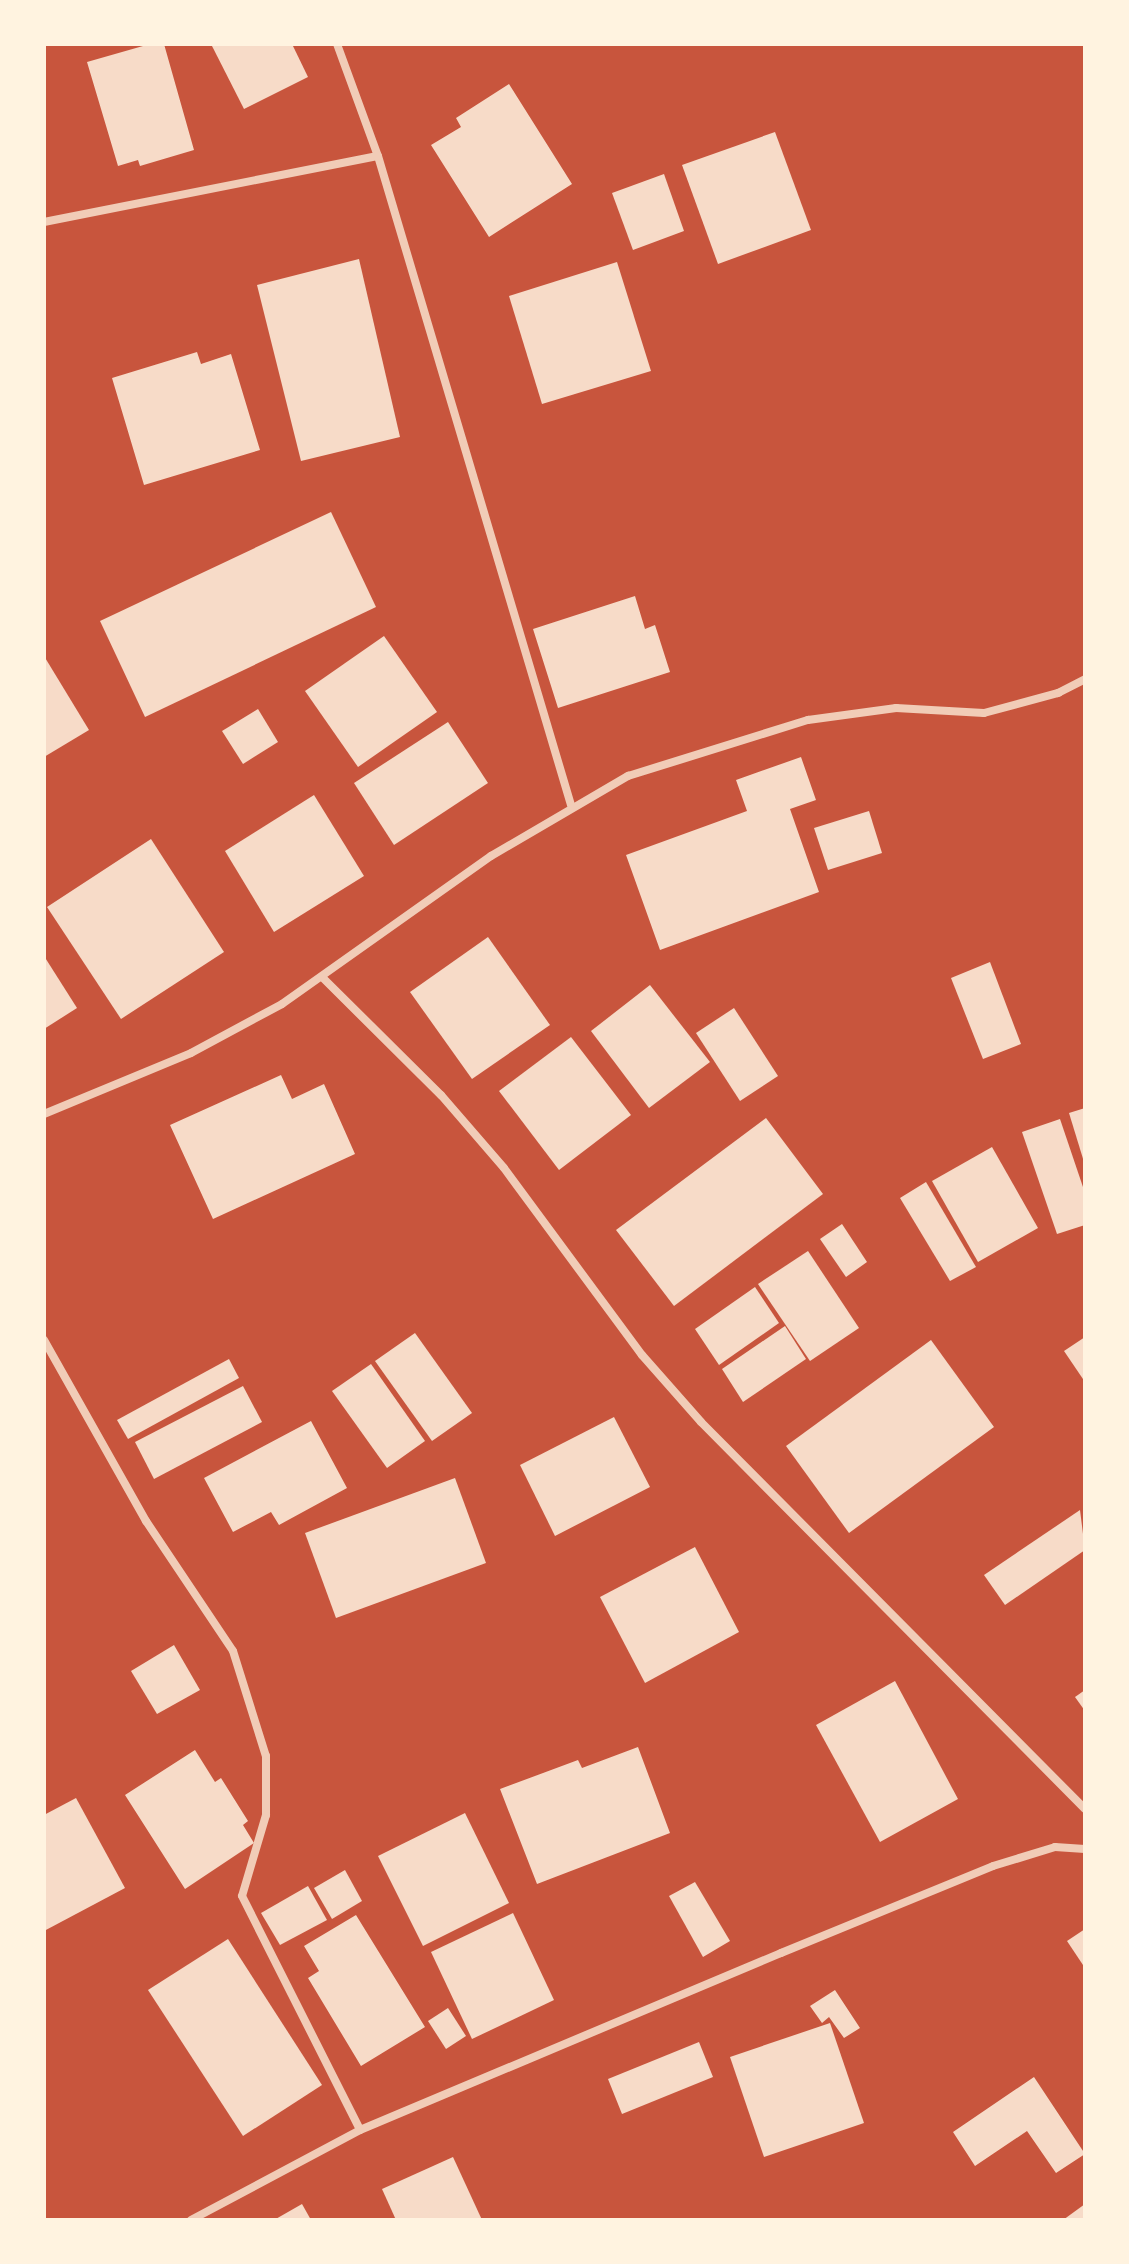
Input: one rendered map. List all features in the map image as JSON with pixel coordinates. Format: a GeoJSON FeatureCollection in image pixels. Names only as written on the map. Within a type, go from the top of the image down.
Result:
{"type":"FeatureCollection","features":[{"type":"Feature","properties":{"kind":"street"},"geometry":{"type":"LineString","coordinates":[[337,44],[378,156],[571,805]]}},
{"type":"Feature","properties":{"kind":"street"},"geometry":{"type":"LineString","coordinates":[[44,222],[378,156]]}},
{"type":"Feature","properties":{"kind":"street"},"geometry":{"type":"LineString","coordinates":[[44,1114],[191,1053],[322,977],[571,805],[628,776],[808,720],[896,708],[984,713],[1058,693],[1085,679]]}},
{"type":"Feature","properties":{"kind":"street"},"geometry":{"type":"LineString","coordinates":[[322,977],[441,1095],[504,1168],[642,1355],[701,1422],[1085,1809]]}},
{"type":"Feature","properties":{"kind":"street"},"geometry":{"type":"LineString","coordinates":[[44,1340],[146,1521],[233,1651],[266,1756],[266,1815],[242,1896],[360,2130]]}},
{"type":"Feature","properties":{"kind":"street"},"geometry":{"type":"LineString","coordinates":[[191,2220],[360,2130],[993,1866],[1055,1847],[1085,1849]]}},
{"type":"Feature","properties":{"kind":"building"},"geometry":{"type":"Polygon","coordinates":[[[150,44],[164,44],[194,150],[140,166],[138,160],[118,166],[87,62],[150,44]]]}},
{"type":"Feature","properties":{"kind":"building"},"geometry":{"type":"Polygon","coordinates":[[[211,44],[292,44],[308,77],[244,109],[211,44]]]}},
{"type":"Feature","properties":{"kind":"building"},"geometry":{"type":"Polygon","coordinates":[[[509,84],[572,184],[489,237],[431,145],[461,127],[456,118],[509,84]]]}},
{"type":"Feature","properties":{"kind":"building"},"geometry":{"type":"Polygon","coordinates":[[[775,132],[811,230],[718,264],[682,165],[775,132]]]}},
{"type":"Feature","properties":{"kind":"building"},"geometry":{"type":"Polygon","coordinates":[[[664,174],[684,231],[633,250],[612,193],[664,174]]]}},
{"type":"Feature","properties":{"kind":"building"},"geometry":{"type":"Polygon","coordinates":[[[359,259],[400,437],[301,461],[257,285],[359,259]]]}},
{"type":"Feature","properties":{"kind":"building"},"geometry":{"type":"Polygon","coordinates":[[[617,262],[651,371],[542,404],[509,296],[617,262]]]}},
{"type":"Feature","properties":{"kind":"building"},"geometry":{"type":"Polygon","coordinates":[[[197,352],[201,364],[231,354],[260,450],[144,485],[112,378],[197,352]]]}},
{"type":"Feature","properties":{"kind":"building"},"geometry":{"type":"Polygon","coordinates":[[[331,512],[376,607],[145,717],[100,621],[331,512]]]}},
{"type":"Feature","properties":{"kind":"building"},"geometry":{"type":"Polygon","coordinates":[[[635,596],[645,629],[655,625],[670,672],[558,708],[533,629],[635,596]]]}},
{"type":"Feature","properties":{"kind":"building"},"geometry":{"type":"Polygon","coordinates":[[[384,636],[437,712],[358,767],[305,691],[384,636]]]}},
{"type":"Feature","properties":{"kind":"building"},"geometry":{"type":"Polygon","coordinates":[[[44,656],[89,730],[44,757],[44,656]]]}},
{"type":"Feature","properties":{"kind":"building"},"geometry":{"type":"Polygon","coordinates":[[[258,709],[278,742],[243,764],[222,731],[258,709]]]}},
{"type":"Feature","properties":{"kind":"building"},"geometry":{"type":"Polygon","coordinates":[[[448,722],[488,783],[394,845],[354,783],[448,722]]]}},
{"type":"Feature","properties":{"kind":"building"},"geometry":{"type":"Polygon","coordinates":[[[801,757],[816,800],[790,809],[819,892],[660,950],[626,855],[747,811],[736,780],[801,757]]]}},
{"type":"Feature","properties":{"kind":"building"},"geometry":{"type":"Polygon","coordinates":[[[314,795],[364,876],[274,932],[225,851],[314,795]]]}},
{"type":"Feature","properties":{"kind":"building"},"geometry":{"type":"Polygon","coordinates":[[[869,811],[882,853],[828,870],[814,828],[869,811]]]}},
{"type":"Feature","properties":{"kind":"building"},"geometry":{"type":"Polygon","coordinates":[[[151,839],[224,952],[121,1019],[47,907],[151,839]]]}},
{"type":"Feature","properties":{"kind":"building"},"geometry":{"type":"Polygon","coordinates":[[[488,937],[550,1025],[472,1079],[410,992],[488,937]]]}},
{"type":"Feature","properties":{"kind":"building"},"geometry":{"type":"Polygon","coordinates":[[[44,956],[77,1008],[44,1029],[44,956]]]}},
{"type":"Feature","properties":{"kind":"building"},"geometry":{"type":"Polygon","coordinates":[[[990,962],[1021,1044],[983,1059],[951,978],[990,962]]]}},
{"type":"Feature","properties":{"kind":"building"},"geometry":{"type":"Polygon","coordinates":[[[650,985],[710,1062],[649,1108],[591,1031],[650,985]]]}},
{"type":"Feature","properties":{"kind":"building"},"geometry":{"type":"Polygon","coordinates":[[[734,1008],[778,1076],[740,1101],[696,1033],[734,1008]]]}},
{"type":"Feature","properties":{"kind":"building"},"geometry":{"type":"Polygon","coordinates":[[[571,1037],[631,1115],[559,1170],[499,1091],[571,1037]]]}},
{"type":"Feature","properties":{"kind":"building"},"geometry":{"type":"Polygon","coordinates":[[[281,1075],[292,1099],[324,1084],[355,1154],[213,1219],[170,1125],[281,1075]]]}},
{"type":"Feature","properties":{"kind":"building"},"geometry":{"type":"Polygon","coordinates":[[[1085,1108],[1085,1162],[1084,1162],[1069,1113],[1085,1108]]]}},
{"type":"Feature","properties":{"kind":"building"},"geometry":{"type":"Polygon","coordinates":[[[766,1118],[823,1194],[674,1306],[616,1230],[766,1118]]]}},
{"type":"Feature","properties":{"kind":"building"},"geometry":{"type":"Polygon","coordinates":[[[1060,1119],[1085,1193],[1085,1225],[1057,1234],[1022,1132],[1060,1119]]]}},
{"type":"Feature","properties":{"kind":"building"},"geometry":{"type":"Polygon","coordinates":[[[992,1147],[1038,1228],[978,1262],[932,1181],[992,1147]]]}},
{"type":"Feature","properties":{"kind":"building"},"geometry":{"type":"Polygon","coordinates":[[[926,1182],[976,1267],[950,1281],[900,1198],[926,1182]]]}},
{"type":"Feature","properties":{"kind":"building"},"geometry":{"type":"Polygon","coordinates":[[[842,1224],[867,1262],[846,1277],[820,1239],[842,1224]]]}},
{"type":"Feature","properties":{"kind":"building"},"geometry":{"type":"Polygon","coordinates":[[[808,1251],[859,1328],[810,1361],[758,1284],[808,1251]]]}},
{"type":"Feature","properties":{"kind":"building"},"geometry":{"type":"Polygon","coordinates":[[[755,1287],[779,1323],[719,1365],[695,1329],[755,1287]]]}},
{"type":"Feature","properties":{"kind":"building"},"geometry":{"type":"Polygon","coordinates":[[[785,1326],[806,1359],[743,1402],[722,1369],[785,1326]]]}},
{"type":"Feature","properties":{"kind":"building"},"geometry":{"type":"Polygon","coordinates":[[[415,1333],[472,1413],[432,1441],[375,1361],[415,1333]]]}},
{"type":"Feature","properties":{"kind":"building"},"geometry":{"type":"Polygon","coordinates":[[[1085,1337],[1085,1382],[1064,1351],[1085,1337]]]}},
{"type":"Feature","properties":{"kind":"building"},"geometry":{"type":"Polygon","coordinates":[[[931,1340],[994,1427],[849,1533],[786,1446],[931,1340]]]}},
{"type":"Feature","properties":{"kind":"building"},"geometry":{"type":"Polygon","coordinates":[[[229,1359],[239,1378],[128,1439],[117,1420],[229,1359]]]}},
{"type":"Feature","properties":{"kind":"building"},"geometry":{"type":"Polygon","coordinates":[[[371,1364],[425,1441],[387,1468],[332,1391],[371,1364]]]}},
{"type":"Feature","properties":{"kind":"building"},"geometry":{"type":"Polygon","coordinates":[[[243,1386],[262,1422],[154,1479],[135,1442],[243,1386]]]}},
{"type":"Feature","properties":{"kind":"building"},"geometry":{"type":"Polygon","coordinates":[[[614,1417],[650,1487],[555,1536],[520,1465],[614,1417]]]}},
{"type":"Feature","properties":{"kind":"building"},"geometry":{"type":"Polygon","coordinates":[[[311,1421],[347,1488],[279,1525],[271,1512],[233,1532],[204,1478],[311,1421]]]}},
{"type":"Feature","properties":{"kind":"building"},"geometry":{"type":"Polygon","coordinates":[[[455,1478],[486,1563],[336,1618],[305,1533],[455,1478]]]}},
{"type":"Feature","properties":{"kind":"building"},"geometry":{"type":"Polygon","coordinates":[[[1080,1510],[1085,1550],[1005,1605],[984,1575],[1080,1510]]]}},
{"type":"Feature","properties":{"kind":"building"},"geometry":{"type":"Polygon","coordinates":[[[695,1547],[739,1632],[645,1683],[600,1597],[695,1547]]]}},
{"type":"Feature","properties":{"kind":"building"},"geometry":{"type":"Polygon","coordinates":[[[174,1645],[200,1690],[157,1714],[131,1671],[174,1645]]]}},
{"type":"Feature","properties":{"kind":"building"},"geometry":{"type":"Polygon","coordinates":[[[895,1681],[958,1799],[880,1842],[816,1725],[895,1681]]]}},
{"type":"Feature","properties":{"kind":"building"},"geometry":{"type":"Polygon","coordinates":[[[1085,1690],[1085,1711],[1075,1697],[1085,1690]]]}},
{"type":"Feature","properties":{"kind":"building"},"geometry":{"type":"Polygon","coordinates":[[[638,1747],[670,1833],[537,1884],[500,1789],[578,1760],[582,1768],[638,1747]]]}},
{"type":"Feature","properties":{"kind":"building"},"geometry":{"type":"Polygon","coordinates":[[[195,1750],[215,1782],[221,1778],[248,1821],[243,1825],[254,1843],[185,1889],[125,1795],[195,1750]]]}},
{"type":"Feature","properties":{"kind":"building"},"geometry":{"type":"Polygon","coordinates":[[[76,1798],[125,1888],[44,1931],[44,1815],[76,1798]]]}},
{"type":"Feature","properties":{"kind":"building"},"geometry":{"type":"Polygon","coordinates":[[[465,1813],[509,1903],[423,1946],[378,1856],[465,1813]]]}},
{"type":"Feature","properties":{"kind":"building"},"geometry":{"type":"Polygon","coordinates":[[[345,1870],[362,1901],[332,1919],[314,1888],[345,1870]]]}},
{"type":"Feature","properties":{"kind":"building"},"geometry":{"type":"Polygon","coordinates":[[[695,1882],[730,1941],[703,1957],[669,1896],[695,1882]]]}},
{"type":"Feature","properties":{"kind":"building"},"geometry":{"type":"Polygon","coordinates":[[[308,1886],[327,1920],[280,1945],[261,1913],[308,1886]]]}},
{"type":"Feature","properties":{"kind":"building"},"geometry":{"type":"Polygon","coordinates":[[[513,1913],[554,2000],[472,2039],[431,1952],[513,1913]]]}},
{"type":"Feature","properties":{"kind":"building"},"geometry":{"type":"Polygon","coordinates":[[[356,1915],[425,2027],[361,2066],[308,1978],[319,1971],[304,1946],[356,1915]]]}},
{"type":"Feature","properties":{"kind":"building"},"geometry":{"type":"Polygon","coordinates":[[[1085,1929],[1085,1968],[1067,1941],[1085,1929]]]}},
{"type":"Feature","properties":{"kind":"building"},"geometry":{"type":"Polygon","coordinates":[[[228,1939],[322,2085],[243,2136],[148,1990],[228,1939]]]}},
{"type":"Feature","properties":{"kind":"building"},"geometry":{"type":"Polygon","coordinates":[[[835,1990],[860,2028],[844,2038],[829,2017],[822,2023],[810,2006],[835,1990]]]}},
{"type":"Feature","properties":{"kind":"building"},"geometry":{"type":"Polygon","coordinates":[[[448,2008],[466,2036],[446,2049],[428,2021],[448,2008]]]}},
{"type":"Feature","properties":{"kind":"building"},"geometry":{"type":"Polygon","coordinates":[[[830,2023],[864,2123],[764,2157],[730,2057],[830,2023]]]}},
{"type":"Feature","properties":{"kind":"building"},"geometry":{"type":"Polygon","coordinates":[[[699,2042],[713,2077],[622,2114],[608,2079],[699,2042]]]}},
{"type":"Feature","properties":{"kind":"building"},"geometry":{"type":"Polygon","coordinates":[[[1034,2077],[1085,2154],[1056,2173],[1027,2131],[975,2166],[953,2132],[1034,2077]]]}},
{"type":"Feature","properties":{"kind":"building"},"geometry":{"type":"Polygon","coordinates":[[[453,2157],[482,2220],[396,2220],[382,2189],[453,2157]]]}},
{"type":"Feature","properties":{"kind":"building"},"geometry":{"type":"Polygon","coordinates":[[[302,2204],[311,2220],[274,2220],[302,2204]]]}},
{"type":"Feature","properties":{"kind":"building"},"geometry":{"type":"Polygon","coordinates":[[[1085,2204],[1085,2220],[1063,2220],[1085,2204]]]}}]}
